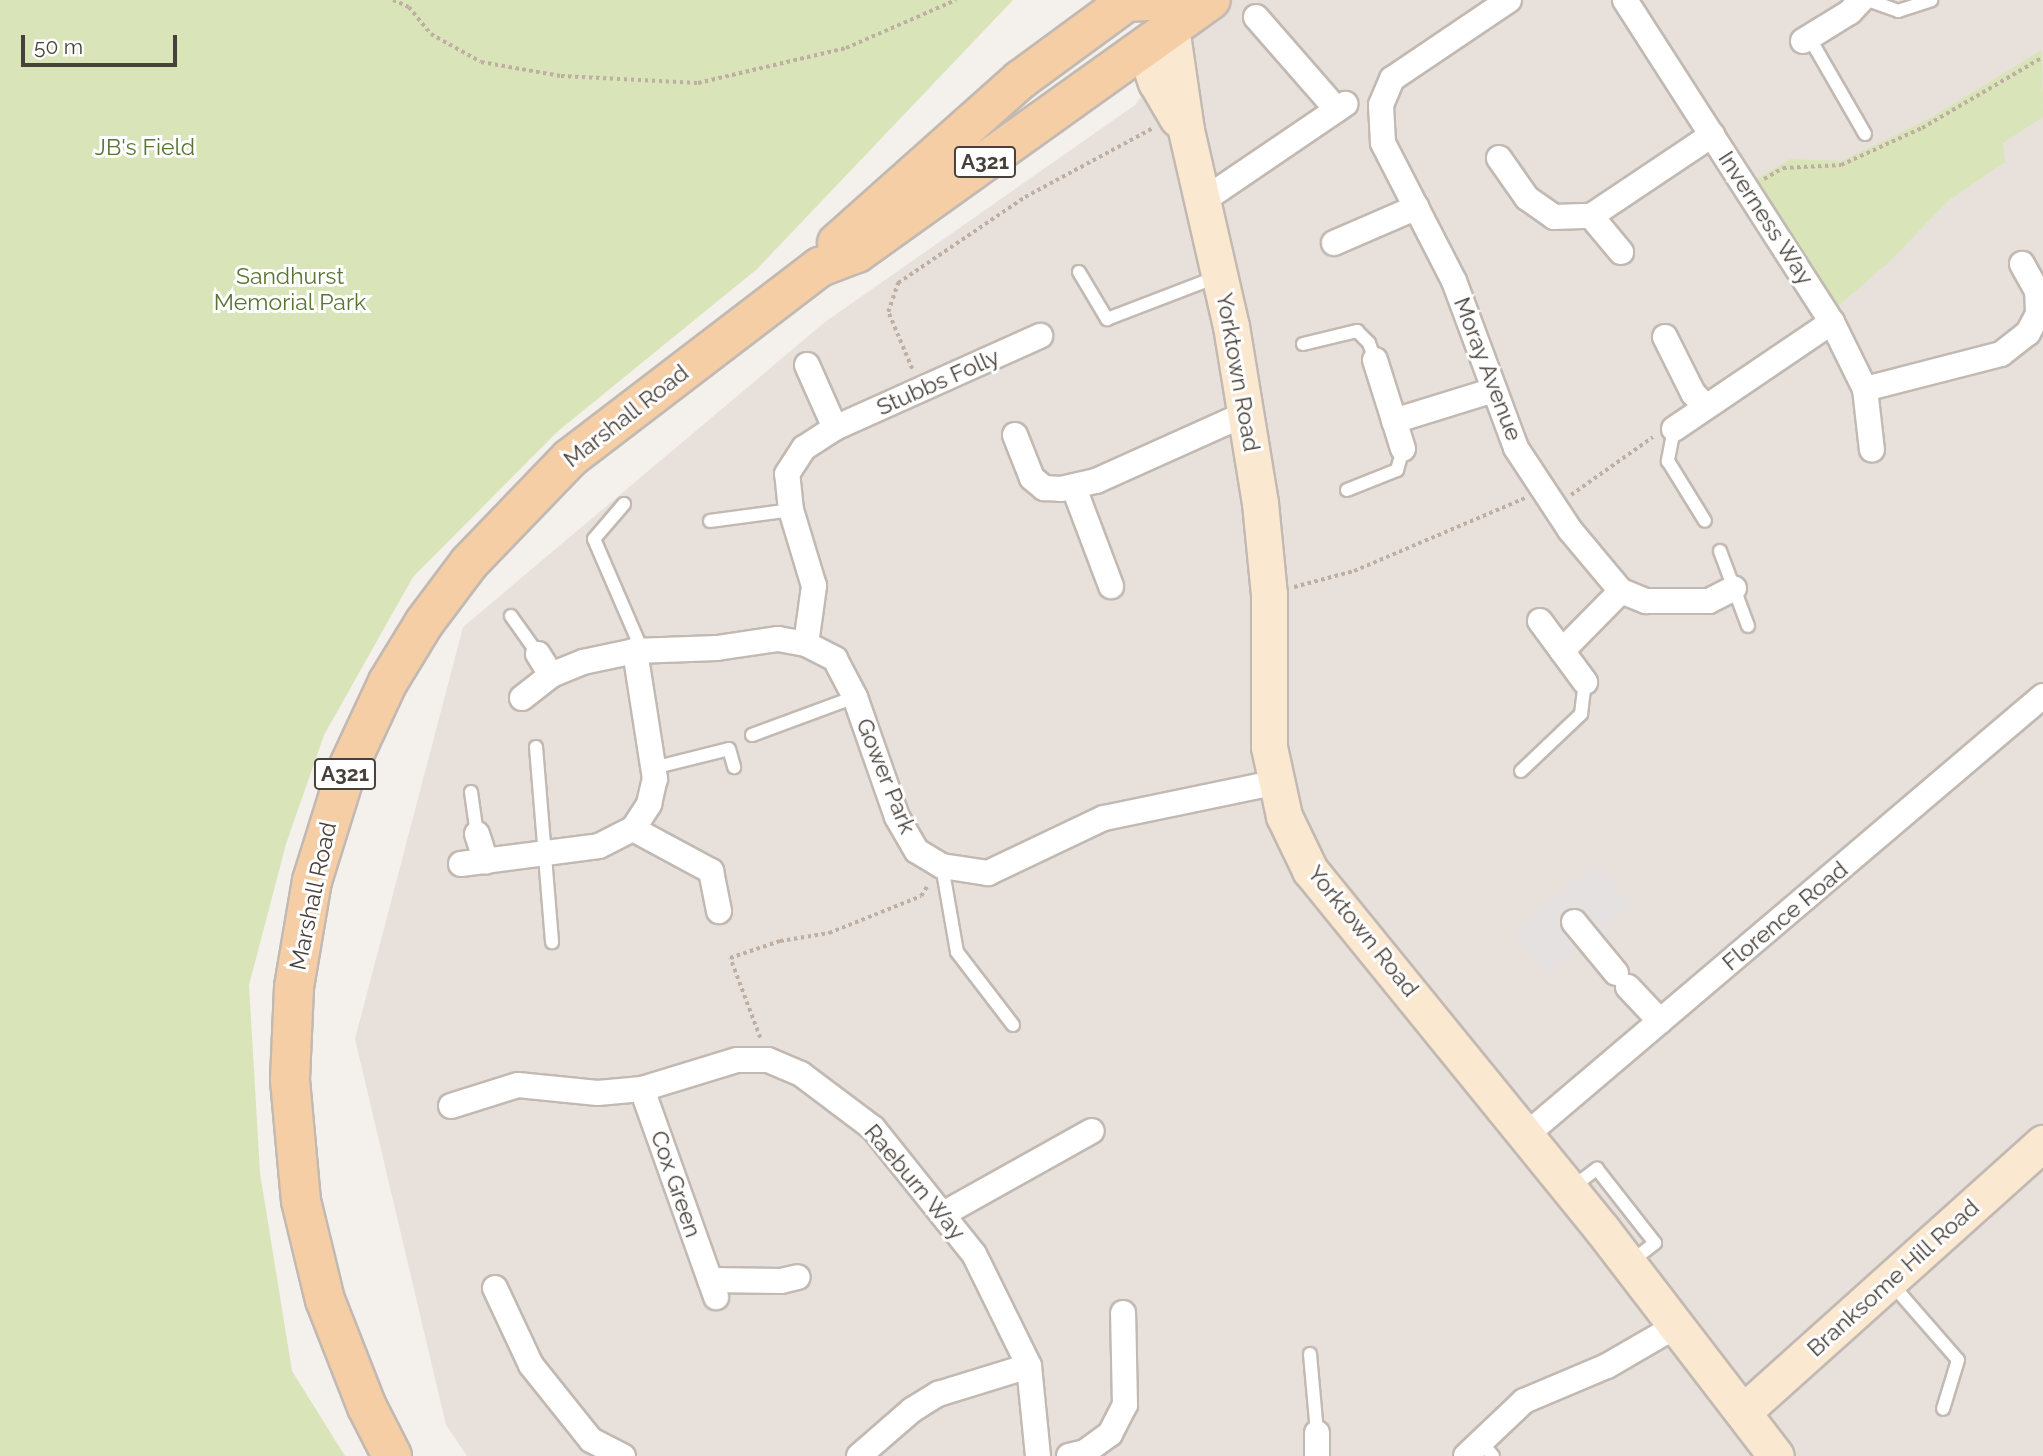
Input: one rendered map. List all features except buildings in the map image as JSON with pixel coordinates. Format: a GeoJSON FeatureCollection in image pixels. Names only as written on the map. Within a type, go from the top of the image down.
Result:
{"type":"FeatureCollection","features":[{"type":"Feature","properties":{"kind":"main road"},"geometry":{"type":"LineString","coordinates":[[1020,80],[1079,0]]}},
{"type":"Feature","properties":{"kind":"main road"},"geometry":{"type":"LineString","coordinates":[[1146,11],[1211,0]]}},
{"type":"Feature","properties":{"kind":"main road","name":"Marshall Road"},"geometry":{"type":"LineString","coordinates":[[820,267],[838,242],[1020,80],[1146,11]]}},
{"type":"Feature","properties":{"kind":"main road","name":"Marshall Road"},"geometry":{"type":"LineString","coordinates":[[392,1456],[367,1408],[325,1300],[307,1232],[294,1140],[290,1079],[293,997],[312,881],[333,808],[373,712],[402,656],[498,530],[570,458],[820,267],[857,253],[1146,11]]}},
{"type":"Feature","properties":{"kind":"street","name":"Moray Avenue"},"geometry":{"type":"LineString","coordinates":[[1509,0],[1399,73],[1387,88],[1381,113],[1383,143],[1454,281],[1516,448],[1549,497],[1621,591]]}},
{"type":"Feature","properties":{"kind":"street","name":"Inverness Way"},"geometry":{"type":"LineString","coordinates":[[1625,0],[1832,321],[1865,389],[1872,450]]}},
{"type":"Feature","properties":{"kind":"street"},"geometry":{"type":"LineString","coordinates":[[1806,39],[1861,0]]}},
{"type":"Feature","properties":{"kind":"street","name":"Yorktown Road"},"geometry":{"type":"LineString","coordinates":[[1146,11],[1156,82],[1186,130],[1204,201],[1247,413],[1269,594],[1273,783],[1283,816],[1310,870],[1570,1189],[1776,1456]]}},
{"type":"Feature","properties":{"kind":"street"},"geometry":{"type":"LineString","coordinates":[[1204,201],[1341,107],[1256,16]]}},
{"type":"Feature","properties":{"kind":"street"},"geometry":{"type":"LineString","coordinates":[[1499,158],[1527,198],[1554,217],[1591,216],[1712,135]]}},
{"type":"Feature","properties":{"kind":"street"},"geometry":{"type":"LineString","coordinates":[[1334,243],[1417,207]]}},
{"type":"Feature","properties":{"kind":"street"},"geometry":{"type":"LineString","coordinates":[[1591,216],[1621,253]]}},
{"type":"Feature","properties":{"kind":"street"},"geometry":{"type":"LineString","coordinates":[[1865,389],[2001,354],[2037,328],[2037,291],[2022,264]]}},
{"type":"Feature","properties":{"kind":"street"},"geometry":{"type":"LineString","coordinates":[[1674,429],[1832,321]]}},
{"type":"Feature","properties":{"kind":"street","name":"Stubbs Folly"},"geometry":{"type":"LineString","coordinates":[[806,644],[814,586],[791,510],[787,474],[804,448],[835,428],[1040,336]]}},
{"type":"Feature","properties":{"kind":"street"},"geometry":{"type":"LineString","coordinates":[[1665,337],[1693,393],[1705,406]]}},
{"type":"Feature","properties":{"kind":"street"},"geometry":{"type":"LineString","coordinates":[[1375,360],[1403,449]]}},
{"type":"Feature","properties":{"kind":"street"},"geometry":{"type":"LineString","coordinates":[[807,366],[835,428]]}},
{"type":"Feature","properties":{"kind":"street"},"geometry":{"type":"LineString","coordinates":[[1394,421],[1494,390]]}},
{"type":"Feature","properties":{"kind":"street"},"geometry":{"type":"LineString","coordinates":[[1015,435],[1032,478],[1044,488],[1074,488],[1247,413]]}},
{"type":"Feature","properties":{"kind":"street"},"geometry":{"type":"LineString","coordinates":[[1074,488],[1111,586]]}},
{"type":"Feature","properties":{"kind":"street"},"geometry":{"type":"LineString","coordinates":[[1562,651],[1621,591],[1646,601],[1680,604],[1709,601],[1734,588]]}},
{"type":"Feature","properties":{"kind":"street"},"geometry":{"type":"LineString","coordinates":[[1540,621],[1584,682]]}},
{"type":"Feature","properties":{"kind":"street","name":"Gower Park"},"geometry":{"type":"LineString","coordinates":[[522,698],[551,675],[583,662],[639,650],[717,648],[778,639],[806,644],[835,659],[855,697],[897,817],[917,851],[942,866],[988,873],[1104,818],[1273,783]]}},
{"type":"Feature","properties":{"kind":"street"},"geometry":{"type":"LineString","coordinates":[[461,864],[544,857],[599,846],[633,829],[649,804],[653,768],[639,650]]}},
{"type":"Feature","properties":{"kind":"street"},"geometry":{"type":"LineString","coordinates":[[538,654],[551,675]]}},
{"type":"Feature","properties":{"kind":"street","name":"Florence Road"},"geometry":{"type":"LineString","coordinates":[[1526,1135],[2043,696]]}},
{"type":"Feature","properties":{"kind":"street"},"geometry":{"type":"LineString","coordinates":[[633,829],[710,872],[719,911]]}},
{"type":"Feature","properties":{"kind":"street"},"geometry":{"type":"LineString","coordinates":[[477,834],[486,862]]}},
{"type":"Feature","properties":{"kind":"street"},"geometry":{"type":"LineString","coordinates":[[1574,922],[1660,1021]]}},
{"type":"Feature","properties":{"kind":"street","name":"Raeburn Way"},"geometry":{"type":"LineString","coordinates":[[451,1106],[518,1085],[598,1093],[642,1088],[737,1060],[768,1060],[801,1074],[873,1128],[945,1213],[974,1254],[1029,1366],[1038,1456]]}},
{"type":"Feature","properties":{"kind":"street","name":"Cox Green"},"geometry":{"type":"LineString","coordinates":[[642,1088],[713,1288],[797,1277]]}},
{"type":"Feature","properties":{"kind":"street"},"geometry":{"type":"LineString","coordinates":[[945,1213],[1092,1131]]}},
{"type":"Feature","properties":{"kind":"street","name":"Branksome Hill Road"},"geometry":{"type":"LineString","coordinates":[[1743,1412],[2043,1143]]}},
{"type":"Feature","properties":{"kind":"street"},"geometry":{"type":"LineString","coordinates":[[495,1288],[531,1365],[591,1440],[623,1456]]}},
{"type":"Feature","properties":{"kind":"street"},"geometry":{"type":"LineString","coordinates":[[1069,1456],[1085,1452],[1110,1434],[1125,1405],[1123,1313]]}},
{"type":"Feature","properties":{"kind":"street"},"geometry":{"type":"LineString","coordinates":[[1480,1451],[1524,1401],[1607,1366],[1676,1326]]}},
{"type":"Feature","properties":{"kind":"street"},"geometry":{"type":"LineString","coordinates":[[859,1456],[912,1410],[937,1394],[1029,1366]]}},
{"type":"Feature","properties":{"kind":"lane"},"geometry":{"type":"LineString","coordinates":[[1868,0],[1898,11],[1931,0]]}},
{"type":"Feature","properties":{"kind":"lane"},"geometry":{"type":"LineString","coordinates":[[1806,39],[1865,134]]}},
{"type":"Feature","properties":{"kind":"lane"},"geometry":{"type":"LineString","coordinates":[[1079,272],[1107,319],[1220,276]]}},
{"type":"Feature","properties":{"kind":"lane"},"geometry":{"type":"LineString","coordinates":[[1303,344],[1357,331],[1369,343],[1375,360]]}},
{"type":"Feature","properties":{"kind":"lane"},"geometry":{"type":"LineString","coordinates":[[1674,429],[1668,461],[1705,521]]}},
{"type":"Feature","properties":{"kind":"lane"},"geometry":{"type":"LineString","coordinates":[[1347,490],[1396,470],[1403,449]]}},
{"type":"Feature","properties":{"kind":"lane"},"geometry":{"type":"LineString","coordinates":[[624,504],[594,539],[639,650]]}},
{"type":"Feature","properties":{"kind":"lane"},"geometry":{"type":"LineString","coordinates":[[710,521],[791,510]]}},
{"type":"Feature","properties":{"kind":"lane"},"geometry":{"type":"LineString","coordinates":[[1720,551],[1748,626]]}},
{"type":"Feature","properties":{"kind":"lane"},"geometry":{"type":"LineString","coordinates":[[511,616],[538,654]]}},
{"type":"Feature","properties":{"kind":"lane"},"geometry":{"type":"LineString","coordinates":[[1521,771],[1581,714],[1584,682]]}},
{"type":"Feature","properties":{"kind":"lane"},"geometry":{"type":"LineString","coordinates":[[752,735],[855,697]]}},
{"type":"Feature","properties":{"kind":"lane"},"geometry":{"type":"LineString","coordinates":[[536,747],[552,942]]}},
{"type":"Feature","properties":{"kind":"lane"},"geometry":{"type":"LineString","coordinates":[[653,768],[729,749],[734,766]]}},
{"type":"Feature","properties":{"kind":"lane"},"geometry":{"type":"LineString","coordinates":[[471,792],[477,834]]}},
{"type":"Feature","properties":{"kind":"lane"},"geometry":{"type":"LineString","coordinates":[[942,866],[957,952],[1013,1026]]}},
{"type":"Feature","properties":{"kind":"lane"},"geometry":{"type":"LineString","coordinates":[[1889,1282],[1958,1360],[1942,1409]]}},
{"type":"Feature","properties":{"kind":"lane"},"geometry":{"type":"LineString","coordinates":[[1310,1354],[1317,1389],[1317,1445]]}},
{"type":"Feature","properties":{"kind":"path"},"geometry":{"type":"LineString","coordinates":[[393,0],[409,8],[431,34],[481,62],[561,76],[698,83],[846,48],[956,0]]}},
{"type":"Feature","properties":{"kind":"path"},"geometry":{"type":"LineString","coordinates":[[1749,189],[1783,168],[1841,165],[1887,144],[2043,57]]}},
{"type":"Feature","properties":{"kind":"path"},"geometry":{"type":"LineString","coordinates":[[921,391],[888,312],[898,283],[1025,197],[1108,151],[1153,128],[1186,130]]}},
{"type":"Feature","properties":{"kind":"path"},"geometry":{"type":"LineString","coordinates":[[1269,594],[1354,571],[1521,501],[1549,497],[1654,436],[1674,429]]}},
{"type":"Feature","properties":{"kind":"path"},"geometry":{"type":"LineString","coordinates":[[768,1060],[730,958],[780,942],[829,933],[921,896],[942,866]]}},
{"type":"Feature","properties":{"kind":"shaded area"},"geometry":{"type":"Polygon","coordinates":[[[1184,0],[2043,0],[2043,1456],[467,1456],[446,1425],[355,1039],[463,627],[825,322],[1135,105],[1195,25],[1184,0]]]}},
{"type":"Feature","properties":{"kind":"shaded area"},"geometry":{"type":"Polygon","coordinates":[[[1595,865],[1632,905],[1547,975],[1513,932],[1595,865]]]}},
{"type":"Feature","properties":{"kind":"green space","name":"Sandhurst Memorial Park"},"geometry":{"type":"Polygon","coordinates":[[[0,0],[1013,0],[757,269],[557,432],[413,577],[324,735],[286,844],[249,985],[260,1173],[292,1371],[345,1456],[0,1456],[0,0]]]}},
{"type":"Feature","properties":{"kind":"green space"},"geometry":{"type":"Polygon","coordinates":[[[2042,50],[2043,117],[2003,143],[2005,162],[1948,201],[1889,262],[1838,306],[1755,180],[1791,159],[1841,161],[1932,117],[2042,50]]]}},
{"type":"Feature","properties":{"kind":"park label","name":"JB's Field"},"geometry":{"type":"Point","coordinates":[145,147]}}]}
